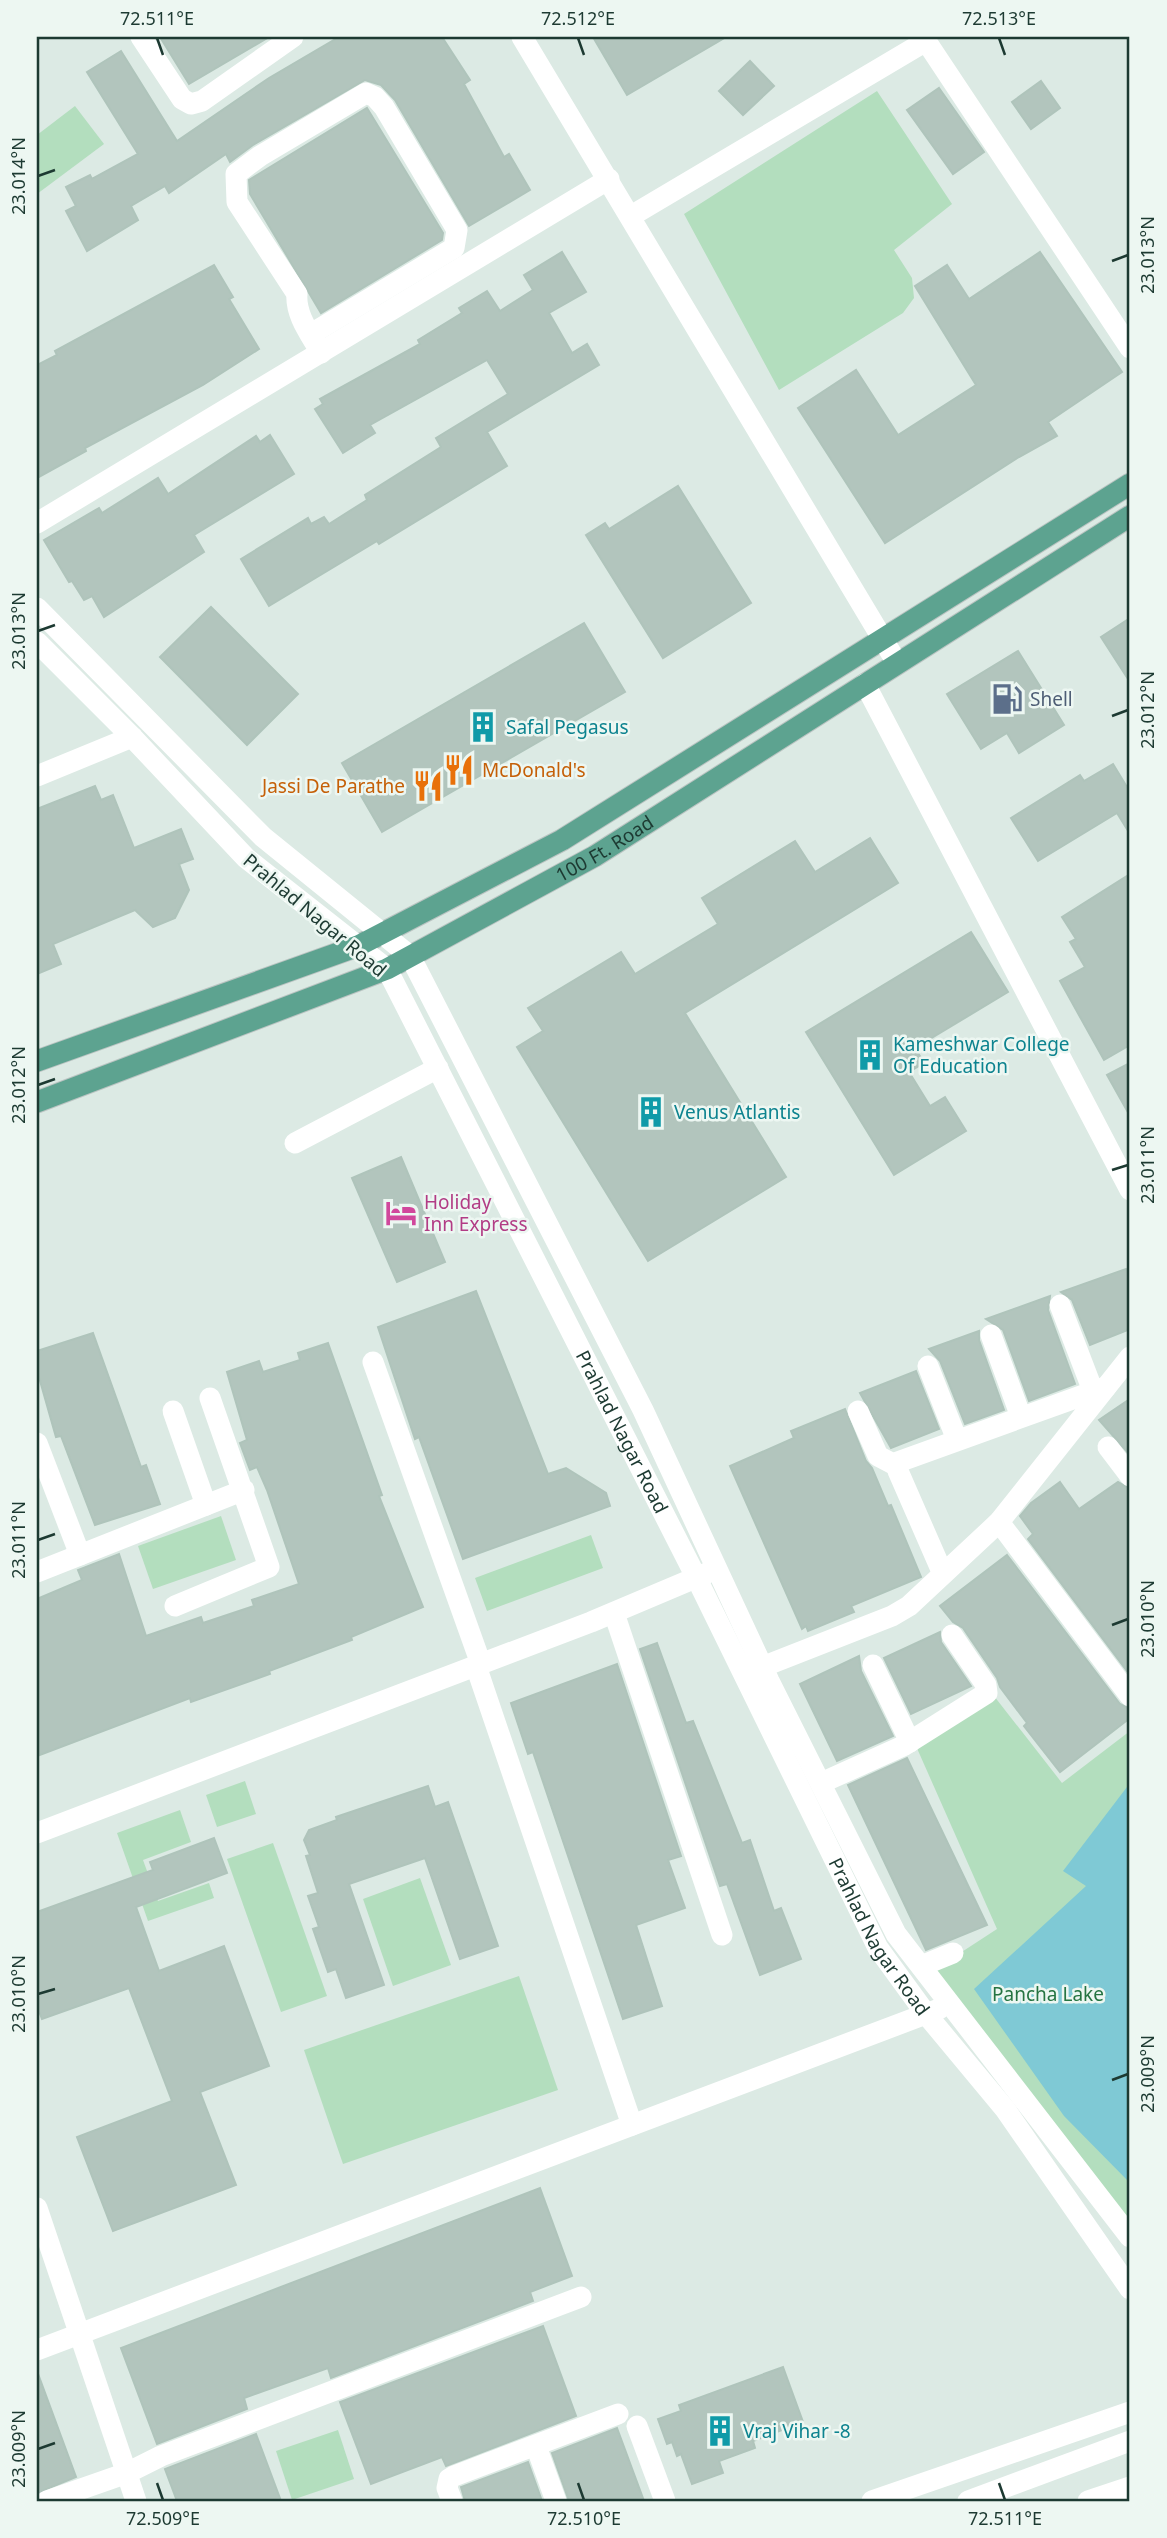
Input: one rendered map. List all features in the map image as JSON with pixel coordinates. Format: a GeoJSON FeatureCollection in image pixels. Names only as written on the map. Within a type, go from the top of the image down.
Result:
{"type":"FeatureCollection","features":[{"type":"Feature","properties":{"kind":"main road","name":"100 Ft. Road"},"geometry":{"type":"LineString","coordinates":[[37,1061],[358,946],[562,841],[1130,484]]}},
{"type":"Feature","properties":{"kind":"main road","name":"100 Ft. Road"},"geometry":{"type":"LineString","coordinates":[[37,1102],[387,969],[595,856],[1130,516]]}},
{"type":"Feature","properties":{"kind":"street"},"geometry":{"type":"LineString","coordinates":[[141,37],[182,99],[191,104],[202,101],[293,37]]}},
{"type":"Feature","properties":{"kind":"street"},"geometry":{"type":"LineString","coordinates":[[522,37],[897,663]]}},
{"type":"Feature","properties":{"kind":"street"},"geometry":{"type":"LineString","coordinates":[[631,216],[926,41],[1130,348]]}},
{"type":"Feature","properties":{"kind":"street"},"geometry":{"type":"LineString","coordinates":[[311,334],[454,248],[458,240],[457,230],[384,107],[375,97],[366,93],[260,156],[236,174],[237,202],[297,294],[296,306],[321,353]]}},
{"type":"Feature","properties":{"kind":"street"},"geometry":{"type":"LineString","coordinates":[[37,523],[609,180]]}},
{"type":"Feature","properties":{"kind":"street"},"geometry":{"type":"LineString","coordinates":[[37,608],[263,837],[410,956],[643,1410],[762,1667],[897,1934],[1130,2237]]}},
{"type":"Feature","properties":{"kind":"street","name":"Prahlad Nagar Road"},"geometry":{"type":"LineString","coordinates":[[37,642],[132,737],[246,858],[387,969],[696,1577],[878,1948],[926,2014],[1005,2109],[1130,2288]]}},
{"type":"Feature","properties":{"kind":"street"},"geometry":{"type":"LineString","coordinates":[[865,684],[1130,1190]]}},
{"type":"Feature","properties":{"kind":"street"},"geometry":{"type":"LineString","coordinates":[[37,776],[132,737]]}},
{"type":"Feature","properties":{"kind":"street"},"geometry":{"type":"LineString","coordinates":[[295,1143],[438,1068]]}},
{"type":"Feature","properties":{"kind":"street"},"geometry":{"type":"LineString","coordinates":[[1059,1305],[1100,1389]]}},
{"type":"Feature","properties":{"kind":"street"},"geometry":{"type":"LineString","coordinates":[[991,1335],[1021,1417]]}},
{"type":"Feature","properties":{"kind":"street"},"geometry":{"type":"LineString","coordinates":[[762,1667],[892,1616],[909,1606],[999,1522],[1100,1389],[1130,1357]]}},
{"type":"Feature","properties":{"kind":"street"},"geometry":{"type":"LineString","coordinates":[[373,1362],[632,2125]]}},
{"type":"Feature","properties":{"kind":"street"},"geometry":{"type":"LineString","coordinates":[[928,1366],[957,1440]]}},
{"type":"Feature","properties":{"kind":"street"},"geometry":{"type":"LineString","coordinates":[[897,1466],[902,1460],[1100,1389]]}},
{"type":"Feature","properties":{"kind":"street"},"geometry":{"type":"LineString","coordinates":[[175,1606],[269,1567],[210,1398]]}},
{"type":"Feature","properties":{"kind":"street"},"geometry":{"type":"LineString","coordinates":[[173,1411],[206,1505]]}},
{"type":"Feature","properties":{"kind":"street"},"geometry":{"type":"LineString","coordinates":[[858,1411],[878,1456],[897,1466],[943,1574]]}},
{"type":"Feature","properties":{"kind":"street"},"geometry":{"type":"LineString","coordinates":[[37,1443],[80,1555]]}},
{"type":"Feature","properties":{"kind":"street"},"geometry":{"type":"LineString","coordinates":[[1108,1447],[1130,1476]]}},
{"type":"Feature","properties":{"kind":"street"},"geometry":{"type":"LineString","coordinates":[[37,1572],[244,1490]]}},
{"type":"Feature","properties":{"kind":"street"},"geometry":{"type":"LineString","coordinates":[[999,1522],[1130,1696]]}},
{"type":"Feature","properties":{"kind":"street"},"geometry":{"type":"LineString","coordinates":[[37,1833],[614,1613],[717,1569]]}},
{"type":"Feature","properties":{"kind":"street"},"geometry":{"type":"LineString","coordinates":[[614,1613],[722,1935]]}},
{"type":"Feature","properties":{"kind":"street"},"geometry":{"type":"LineString","coordinates":[[821,1783],[910,1742],[987,1693],[986,1685],[952,1635]]}},
{"type":"Feature","properties":{"kind":"street"},"geometry":{"type":"LineString","coordinates":[[873,1665],[910,1742]]}},
{"type":"Feature","properties":{"kind":"street"},"geometry":{"type":"LineString","coordinates":[[922,1966],[953,1953]]}},
{"type":"Feature","properties":{"kind":"street"},"geometry":{"type":"LineString","coordinates":[[37,2350],[951,2004]]}},
{"type":"Feature","properties":{"kind":"street"},"geometry":{"type":"LineString","coordinates":[[37,2208],[82,2333],[136,2501]]}},
{"type":"Feature","properties":{"kind":"street"},"geometry":{"type":"LineString","coordinates":[[47,2501],[127,2473],[161,2456],[581,2297]]}},
{"type":"Feature","properties":{"kind":"street"},"geometry":{"type":"LineString","coordinates":[[873,2501],[1130,2412]]}},
{"type":"Feature","properties":{"kind":"street"},"geometry":{"type":"LineString","coordinates":[[452,2501],[447,2488],[449,2479],[618,2414]]}},
{"type":"Feature","properties":{"kind":"street"},"geometry":{"type":"LineString","coordinates":[[638,2426],[665,2501]]}},
{"type":"Feature","properties":{"kind":"street"},"geometry":{"type":"LineString","coordinates":[[968,2501],[1130,2441]]}},
{"type":"Feature","properties":{"kind":"street"},"geometry":{"type":"LineString","coordinates":[[536,2446],[556,2501]]}},
{"type":"Feature","properties":{"kind":"street"},"geometry":{"type":"LineString","coordinates":[[1088,2501],[1130,2487]]}},
{"type":"Feature","properties":{"kind":"green space"},"geometry":{"type":"Polygon","coordinates":[[[877,91],[952,204],[894,250],[912,278],[914,298],[903,313],[779,390],[684,214],[877,91]]]}},
{"type":"Feature","properties":{"kind":"green space"},"geometry":{"type":"Polygon","coordinates":[[[75,106],[104,144],[37,194],[37,135],[75,106]]]}},
{"type":"Feature","properties":{"kind":"green space"},"geometry":{"type":"Polygon","coordinates":[[[221,1516],[236,1560],[153,1589],[138,1546],[221,1516]]]}},
{"type":"Feature","properties":{"kind":"green space"},"geometry":{"type":"Polygon","coordinates":[[[591,1535],[603,1568],[487,1611],[475,1578],[591,1535]]]}},
{"type":"Feature","properties":{"kind":"green space","name":"Pancha Lake"},"geometry":{"type":"Polygon","coordinates":[[[987,1687],[1062,1783],[1130,1731],[1130,2245],[931,1972],[997,1929],[912,1737],[987,1687]]]}},
{"type":"Feature","properties":{"kind":"green space"},"geometry":{"type":"Polygon","coordinates":[[[245,1781],[256,1814],[217,1827],[206,1795],[245,1781]]]}},
{"type":"Feature","properties":{"kind":"green space"},"geometry":{"type":"Polygon","coordinates":[[[180,1810],[191,1842],[143,1860],[158,1901],[209,1883],[214,1898],[148,1921],[117,1833],[180,1810]]]}},
{"type":"Feature","properties":{"kind":"green space"},"geometry":{"type":"Polygon","coordinates":[[[273,1843],[327,1996],[281,2012],[227,1859],[273,1843]]]}},
{"type":"Feature","properties":{"kind":"green space"},"geometry":{"type":"Polygon","coordinates":[[[420,1878],[451,1965],[393,1986],[363,1899],[420,1878]]]}},
{"type":"Feature","properties":{"kind":"green space"},"geometry":{"type":"Polygon","coordinates":[[[519,1976],[558,2090],[343,2164],[304,2050],[519,1976]]]}},
{"type":"Feature","properties":{"kind":"green space"},"geometry":{"type":"Polygon","coordinates":[[[338,2430],[354,2479],[292,2500],[276,2451],[338,2430]]]}},
{"type":"Feature","properties":{"kind":"water"},"geometry":{"type":"Polygon","coordinates":[[[1130,1783],[1130,2183],[1064,2116],[974,1989],[1086,1886],[1063,1871],[1130,1783]]]}},
{"type":"Feature","properties":{"kind":"building"},"geometry":{"type":"Polygon","coordinates":[[[160,37],[269,37],[189,84],[160,37]]]}},
{"type":"Feature","properties":{"kind":"building"},"geometry":{"type":"Polygon","coordinates":[[[339,37],[442,37],[470,80],[464,84],[504,157],[509,154],[530,190],[469,226],[395,100],[381,85],[365,80],[253,145],[230,162],[226,154],[169,193],[165,186],[131,206],[138,220],[87,251],[66,211],[76,206],[66,187],[90,175],[92,179],[138,154],[87,72],[121,51],[177,141],[269,78],[339,37]]]}},
{"type":"Feature","properties":{"kind":"building"},"geometry":{"type":"Polygon","coordinates":[[[593,37],[726,37],[627,95],[593,37]]]}},
{"type":"Feature","properties":{"kind":"building"},"geometry":{"type":"Polygon","coordinates":[[[750,61],[774,86],[743,115],[719,91],[750,61]]]}},
{"type":"Feature","properties":{"kind":"building"},"geometry":{"type":"Polygon","coordinates":[[[1041,81],[1060,108],[1031,129],[1012,102],[1041,81]]]}},
{"type":"Feature","properties":{"kind":"building"},"geometry":{"type":"Polygon","coordinates":[[[939,88],[984,152],[953,174],[907,110],[939,88]]]}},
{"type":"Feature","properties":{"kind":"building"},"geometry":{"type":"Polygon","coordinates":[[[367,108],[443,233],[442,240],[321,313],[250,194],[249,180],[367,108]]]}},
{"type":"Feature","properties":{"kind":"building"},"geometry":{"type":"Polygon","coordinates":[[[562,252],[586,292],[549,313],[572,353],[587,344],[599,365],[487,432],[507,466],[379,544],[377,541],[269,606],[241,559],[308,518],[311,524],[324,517],[329,524],[367,500],[365,495],[441,447],[436,438],[508,394],[487,360],[370,425],[375,433],[343,453],[315,409],[323,404],[320,399],[420,344],[418,340],[462,313],[459,308],[487,291],[500,311],[533,290],[524,275],[562,252]]]}},
{"type":"Feature","properties":{"kind":"building"},"geometry":{"type":"Polygon","coordinates":[[[1040,252],[1122,372],[1048,422],[1057,436],[1019,457],[885,543],[798,408],[856,370],[898,435],[976,385],[915,286],[947,265],[969,299],[1040,252]]]}},
{"type":"Feature","properties":{"kind":"building"},"geometry":{"type":"Polygon","coordinates":[[[214,265],[233,297],[229,299],[259,349],[203,385],[85,448],[86,451],[37,478],[37,365],[57,355],[55,351],[214,265]]]}},
{"type":"Feature","properties":{"kind":"building"},"geometry":{"type":"Polygon","coordinates":[[[270,435],[294,474],[194,535],[204,552],[104,617],[92,596],[84,600],[72,581],[69,582],[44,540],[99,508],[102,513],[158,478],[168,494],[256,436],[260,442],[270,435]]]}},
{"type":"Feature","properties":{"kind":"building"},"geometry":{"type":"Polygon","coordinates":[[[678,486],[751,603],[663,658],[586,535],[605,523],[609,529],[678,486]]]}},
{"type":"Feature","properties":{"kind":"building"},"geometry":{"type":"Polygon","coordinates":[[[211,607],[298,694],[247,745],[160,657],[211,607]]]}},
{"type":"Feature","properties":{"kind":"building"},"geometry":{"type":"Polygon","coordinates":[[[1130,618],[1130,682],[1101,637],[1130,618]]]}},
{"type":"Feature","properties":{"kind":"building","name":"Safal Pegasus"},"geometry":{"type":"Polygon","coordinates":[[[584,623],[625,692],[382,832],[342,763],[584,623]]]}},
{"type":"Feature","properties":{"kind":"building"},"geometry":{"type":"Polygon","coordinates":[[[1018,651],[1064,725],[1019,753],[1007,733],[981,749],[947,694],[1018,651]]]}},
{"type":"Feature","properties":{"kind":"building"},"geometry":{"type":"Polygon","coordinates":[[[1113,764],[1130,792],[1130,834],[1117,813],[1038,861],[1011,818],[1080,775],[1084,781],[1113,764]]]}},
{"type":"Feature","properties":{"kind":"building"},"geometry":{"type":"Polygon","coordinates":[[[95,786],[101,800],[113,795],[134,848],[181,829],[193,859],[179,864],[189,890],[175,918],[153,927],[135,910],[53,944],[61,964],[37,974],[37,809],[95,786]]]}},
{"type":"Feature","properties":{"kind":"building","name":"Venus Atlantis"},"geometry":{"type":"Polygon","coordinates":[[[870,838],[898,883],[685,1013],[786,1177],[648,1261],[517,1047],[543,1031],[528,1008],[621,952],[635,974],[718,924],[702,898],[795,841],[815,872],[870,838]]]}},
{"type":"Feature","properties":{"kind":"building"},"geometry":{"type":"Polygon","coordinates":[[[1130,874],[1130,1045],[1104,1060],[1060,981],[1085,967],[1070,942],[1076,939],[1062,917],[1130,874]]]}},
{"type":"Feature","properties":{"kind":"building","name":"Kameshwar College Of Education"},"geometry":{"type":"Polygon","coordinates":[[[971,932],[1008,992],[915,1048],[924,1063],[909,1072],[930,1106],[945,1097],[966,1131],[894,1175],[806,1032],[971,932]]]}},
{"type":"Feature","properties":{"kind":"building"},"geometry":{"type":"Polygon","coordinates":[[[1130,1063],[1130,1116],[1107,1075],[1130,1063]]]}},
{"type":"Feature","properties":{"kind":"building"},"geometry":{"type":"Polygon","coordinates":[[[401,1157],[445,1262],[397,1282],[352,1178],[401,1157]]]}},
{"type":"Feature","properties":{"kind":"building"},"geometry":{"type":"Polygon","coordinates":[[[1126,1269],[1130,1282],[1130,1329],[1090,1345],[1072,1300],[1061,1292],[1126,1269]]]}},
{"type":"Feature","properties":{"kind":"building"},"geometry":{"type":"Polygon","coordinates":[[[476,1291],[548,1474],[566,1468],[606,1493],[610,1506],[463,1559],[419,1437],[415,1439],[378,1327],[476,1291]]]}},
{"type":"Feature","properties":{"kind":"building"},"geometry":{"type":"Polygon","coordinates":[[[1050,1296],[1048,1310],[1075,1384],[1029,1401],[1003,1330],[986,1319],[1050,1296]]]}},
{"type":"Feature","properties":{"kind":"building"},"geometry":{"type":"Polygon","coordinates":[[[979,1331],[979,1340],[1004,1410],[965,1424],[940,1361],[929,1349],[979,1331]]]}},
{"type":"Feature","properties":{"kind":"building"},"geometry":{"type":"Polygon","coordinates":[[[93,1333],[141,1467],[146,1465],[160,1504],[95,1525],[61,1436],[56,1437],[37,1370],[37,1351],[93,1333]]]}},
{"type":"Feature","properties":{"kind":"building"},"geometry":{"type":"Polygon","coordinates":[[[328,1343],[382,1495],[379,1496],[423,1607],[351,1637],[352,1640],[269,1671],[270,1674],[191,1702],[190,1698],[37,1756],[37,1599],[82,1580],[78,1570],[119,1554],[146,1636],[201,1617],[203,1623],[254,1606],[252,1600],[299,1584],[267,1490],[257,1467],[250,1470],[240,1443],[247,1440],[227,1372],[259,1361],[263,1372],[300,1360],[298,1353],[328,1343]]]}},
{"type":"Feature","properties":{"kind":"building"},"geometry":{"type":"Polygon","coordinates":[[[916,1371],[939,1429],[891,1448],[860,1393],[916,1371]]]}},
{"type":"Feature","properties":{"kind":"building"},"geometry":{"type":"Polygon","coordinates":[[[1130,1399],[1130,1455],[1099,1420],[1130,1399]]]}},
{"type":"Feature","properties":{"kind":"building"},"geometry":{"type":"Polygon","coordinates":[[[845,1409],[866,1461],[872,1468],[888,1506],[891,1505],[921,1577],[851,1606],[854,1612],[808,1631],[806,1626],[802,1629],[730,1466],[794,1438],[791,1431],[845,1409]]]}},
{"type":"Feature","properties":{"kind":"building"},"geometry":{"type":"Polygon","coordinates":[[[1060,1482],[1079,1509],[1118,1482],[1130,1489],[1130,1675],[1028,1539],[1033,1534],[1020,1516],[1031,1503],[1060,1482]]]}},
{"type":"Feature","properties":{"kind":"building"},"geometry":{"type":"Polygon","coordinates":[[[1007,1555],[1120,1704],[1130,1709],[1130,1718],[1060,1772],[1024,1726],[1027,1723],[1000,1687],[997,1678],[963,1628],[953,1622],[940,1606],[1007,1555]]]}},
{"type":"Feature","properties":{"kind":"building"},"geometry":{"type":"Polygon","coordinates":[[[940,1632],[941,1642],[971,1686],[911,1714],[884,1658],[940,1632]]]}},
{"type":"Feature","properties":{"kind":"building"},"geometry":{"type":"Polygon","coordinates":[[[657,1643],[686,1723],[693,1721],[742,1843],[750,1840],[774,1911],[781,1908],[801,1959],[760,1975],[727,1884],[720,1886],[640,1649],[657,1643]]]}},
{"type":"Feature","properties":{"kind":"building"},"geometry":{"type":"Polygon","coordinates":[[[859,1656],[861,1671],[893,1736],[837,1761],[800,1684],[859,1656]]]}},
{"type":"Feature","properties":{"kind":"building"},"geometry":{"type":"Polygon","coordinates":[[[617,1664],[681,1856],[668,1860],[685,1908],[636,1925],[662,2006],[623,2019],[533,1752],[528,1754],[511,1703],[617,1664]]]}},
{"type":"Feature","properties":{"kind":"building"},"geometry":{"type":"Polygon","coordinates":[[[907,1758],[987,1925],[926,1950],[848,1785],[907,1758]]]}},
{"type":"Feature","properties":{"kind":"building"},"geometry":{"type":"Polygon","coordinates":[[[428,1786],[435,1807],[448,1802],[498,1946],[460,1959],[425,1858],[349,1884],[384,1985],[346,1998],[336,1969],[328,1972],[313,1929],[319,1927],[308,1896],[318,1893],[306,1856],[310,1855],[304,1840],[309,1830],[337,1820],[336,1817],[428,1786]]]}},
{"type":"Feature","properties":{"kind":"building"},"geometry":{"type":"Polygon","coordinates":[[[214,1838],[227,1873],[136,1907],[159,1971],[224,1946],[269,2066],[200,2092],[236,2185],[113,2231],[77,2137],[172,2101],[129,1988],[42,2019],[37,2006],[37,1912],[153,1870],[150,1862],[214,1838]]]}},
{"type":"Feature","properties":{"kind":"building"},"geometry":{"type":"Polygon","coordinates":[[[540,2188],[572,2276],[530,2292],[533,2301],[331,2378],[328,2368],[244,2398],[247,2409],[157,2444],[121,2348],[540,2188]]]}},
{"type":"Feature","properties":{"kind":"building"},"geometry":{"type":"Polygon","coordinates":[[[543,2326],[576,2416],[446,2466],[442,2457],[371,2484],[340,2402],[543,2326]]]}},
{"type":"Feature","properties":{"kind":"building","name":"Vraj Vihar -8"},"geometry":{"type":"Polygon","coordinates":[[[783,2367],[803,2422],[753,2441],[755,2448],[719,2461],[723,2473],[692,2484],[681,2454],[677,2456],[672,2442],[667,2444],[658,2419],[681,2411],[679,2405],[783,2367]]]}},
{"type":"Feature","properties":{"kind":"building"},"geometry":{"type":"Polygon","coordinates":[[[37,2371],[76,2477],[37,2493],[37,2371]]]}},
{"type":"Feature","properties":{"kind":"building"},"geometry":{"type":"Polygon","coordinates":[[[617,2428],[644,2501],[569,2501],[552,2453],[617,2428]]]}},
{"type":"Feature","properties":{"kind":"building"},"geometry":{"type":"Polygon","coordinates":[[[256,2434],[281,2501],[177,2501],[165,2469],[256,2434]]]}},
{"type":"Feature","properties":{"kind":"building"},"geometry":{"type":"Polygon","coordinates":[[[528,2462],[542,2501],[465,2501],[461,2487],[528,2462]]]}},
{"type":"Feature","properties":{"kind":"place","name":"Shell"},"geometry":{"type":"Point","coordinates":[1007,699]}},
{"type":"Feature","properties":{"kind":"place","name":"Safal Pegasus"},"geometry":{"type":"Point","coordinates":[483,727]}},
{"type":"Feature","properties":{"kind":"place","name":"McDonald's"},"geometry":{"type":"Point","coordinates":[459,770]}},
{"type":"Feature","properties":{"kind":"place","name":"Jassi De Parathe"},"geometry":{"type":"Point","coordinates":[428,786]}},
{"type":"Feature","properties":{"kind":"place","name":"Kameshwar College Of Education"},"geometry":{"type":"Point","coordinates":[870,1055]}},
{"type":"Feature","properties":{"kind":"place","name":"Venus Atlantis"},"geometry":{"type":"Point","coordinates":[651,1112]}},
{"type":"Feature","properties":{"kind":"place","name":"Holiday Inn Express"},"geometry":{"type":"Point","coordinates":[401,1213]}},
{"type":"Feature","properties":{"kind":"place","name":"Vraj Vihar -8"},"geometry":{"type":"Point","coordinates":[720,2431]}}]}
